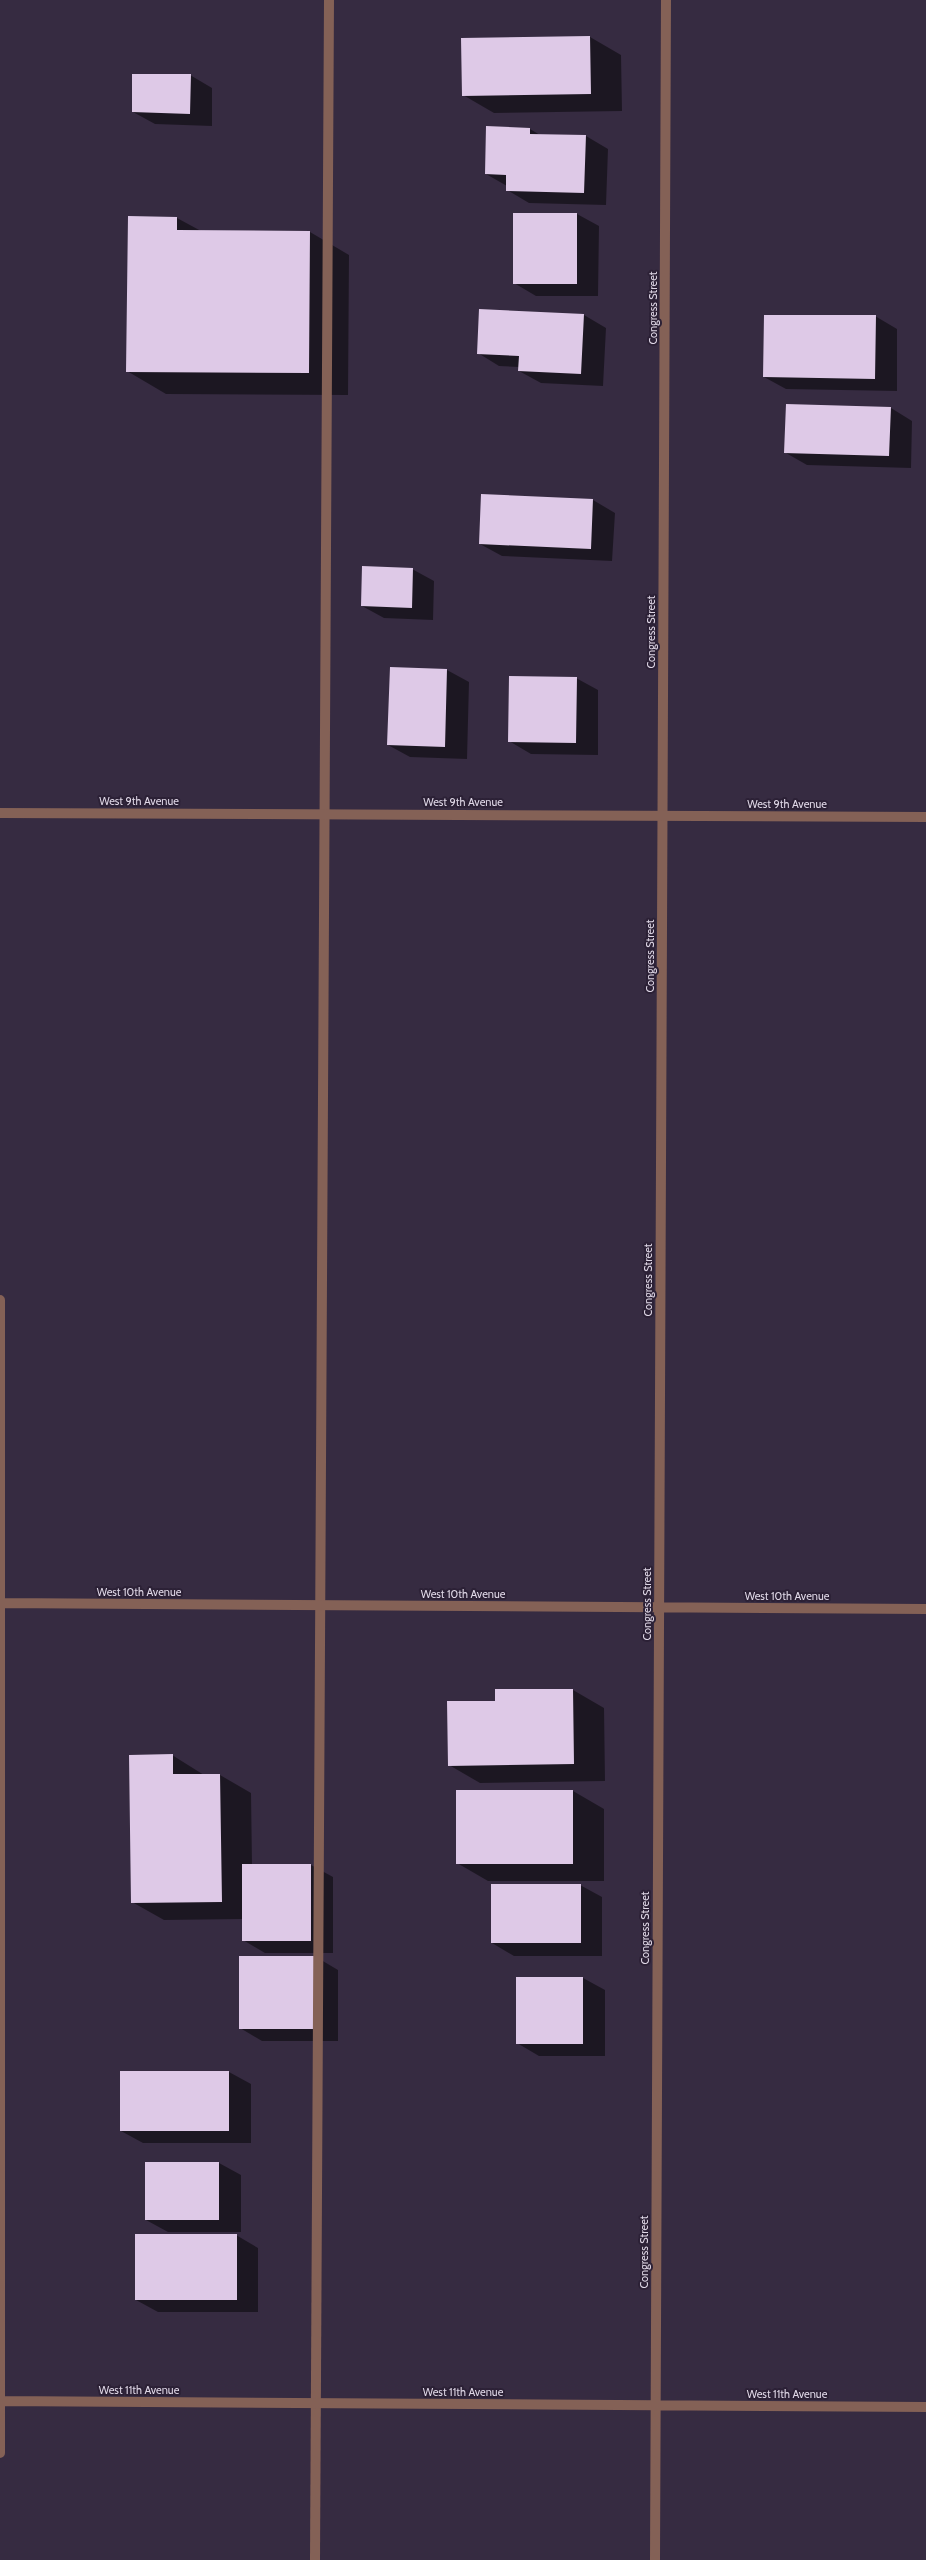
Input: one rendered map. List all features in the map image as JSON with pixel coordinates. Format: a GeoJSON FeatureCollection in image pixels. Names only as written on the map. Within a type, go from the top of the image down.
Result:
{"type":"FeatureCollection","features":[{"type":"Feature","properties":{"kind":"street"},"geometry":{"type":"LineString","coordinates":[[315,2560],[329,0]]}},
{"type":"Feature","properties":{"kind":"street","name":"Congress Street"},"geometry":{"type":"LineString","coordinates":[[655,2560],[666,0]]}},
{"type":"Feature","properties":{"kind":"street","name":"West 9th Avenue"},"geometry":{"type":"LineString","coordinates":[[0,812],[926,817]]}},
{"type":"Feature","properties":{"kind":"street"},"geometry":{"type":"LineString","coordinates":[[0,1300],[0,2452]]}},
{"type":"Feature","properties":{"kind":"street","name":"West 10th Avenue"},"geometry":{"type":"LineString","coordinates":[[1,1603],[659,1608],[926,1608]]}},
{"type":"Feature","properties":{"kind":"street","name":"West 11th Avenue"},"geometry":{"type":"LineString","coordinates":[[0,2401],[926,2407]]}},
{"type":"Feature","properties":{"kind":"building"},"geometry":{"type":"Polygon","coordinates":[[[590,36],[591,94],[462,96],[461,38],[590,36]]]}},
{"type":"Feature","properties":{"kind":"building"},"geometry":{"type":"Polygon","coordinates":[[[132,74],[191,74],[190,114],[132,112],[132,74]]]}},
{"type":"Feature","properties":{"kind":"building"},"geometry":{"type":"Polygon","coordinates":[[[486,126],[530,128],[530,134],[586,135],[584,193],[506,191],[506,175],[485,174],[486,126]]]}},
{"type":"Feature","properties":{"kind":"building"},"geometry":{"type":"Polygon","coordinates":[[[513,213],[577,213],[577,284],[513,284],[513,213]]]}},
{"type":"Feature","properties":{"kind":"building"},"geometry":{"type":"Polygon","coordinates":[[[128,216],[177,217],[177,230],[310,231],[309,373],[126,372],[128,216]]]}},
{"type":"Feature","properties":{"kind":"building"},"geometry":{"type":"Polygon","coordinates":[[[479,309],[584,314],[581,374],[518,371],[519,356],[477,354],[479,309]]]}},
{"type":"Feature","properties":{"kind":"building"},"geometry":{"type":"Polygon","coordinates":[[[764,315],[876,315],[875,379],[763,377],[764,315]]]}},
{"type":"Feature","properties":{"kind":"building"},"geometry":{"type":"Polygon","coordinates":[[[786,404],[891,407],[889,456],[784,453],[786,404]]]}},
{"type":"Feature","properties":{"kind":"building"},"geometry":{"type":"Polygon","coordinates":[[[481,494],[593,499],[591,549],[479,544],[481,494]]]}},
{"type":"Feature","properties":{"kind":"building"},"geometry":{"type":"Polygon","coordinates":[[[362,566],[413,568],[412,608],[361,606],[362,566]]]}},
{"type":"Feature","properties":{"kind":"building"},"geometry":{"type":"Polygon","coordinates":[[[390,667],[447,669],[445,747],[387,745],[390,667]]]}},
{"type":"Feature","properties":{"kind":"building"},"geometry":{"type":"Polygon","coordinates":[[[509,676],[577,677],[576,743],[508,742],[509,676]]]}},
{"type":"Feature","properties":{"kind":"building"},"geometry":{"type":"Polygon","coordinates":[[[495,1689],[573,1689],[574,1764],[448,1766],[447,1701],[495,1701],[495,1689]]]}},
{"type":"Feature","properties":{"kind":"building"},"geometry":{"type":"Polygon","coordinates":[[[173,1754],[173,1774],[220,1774],[222,1902],[131,1903],[129,1755],[173,1754]]]}},
{"type":"Feature","properties":{"kind":"building"},"geometry":{"type":"Polygon","coordinates":[[[456,1790],[573,1790],[573,1864],[456,1864],[456,1790]]]}},
{"type":"Feature","properties":{"kind":"building"},"geometry":{"type":"Polygon","coordinates":[[[242,1864],[311,1864],[311,1941],[242,1941],[242,1864]]]}},
{"type":"Feature","properties":{"kind":"building"},"geometry":{"type":"Polygon","coordinates":[[[491,1884],[581,1884],[581,1943],[491,1943],[491,1884]]]}},
{"type":"Feature","properties":{"kind":"building"},"geometry":{"type":"Polygon","coordinates":[[[239,1956],[316,1956],[316,2029],[239,2029],[239,1956]]]}},
{"type":"Feature","properties":{"kind":"building"},"geometry":{"type":"Polygon","coordinates":[[[516,1977],[583,1977],[583,2044],[516,2044],[516,1977]]]}},
{"type":"Feature","properties":{"kind":"building"},"geometry":{"type":"Polygon","coordinates":[[[120,2071],[229,2071],[229,2131],[120,2131],[120,2071]]]}},
{"type":"Feature","properties":{"kind":"building"},"geometry":{"type":"Polygon","coordinates":[[[145,2162],[219,2162],[219,2220],[145,2220],[145,2162]]]}},
{"type":"Feature","properties":{"kind":"building"},"geometry":{"type":"Polygon","coordinates":[[[135,2234],[237,2234],[237,2300],[135,2300],[135,2234]]]}}]}
